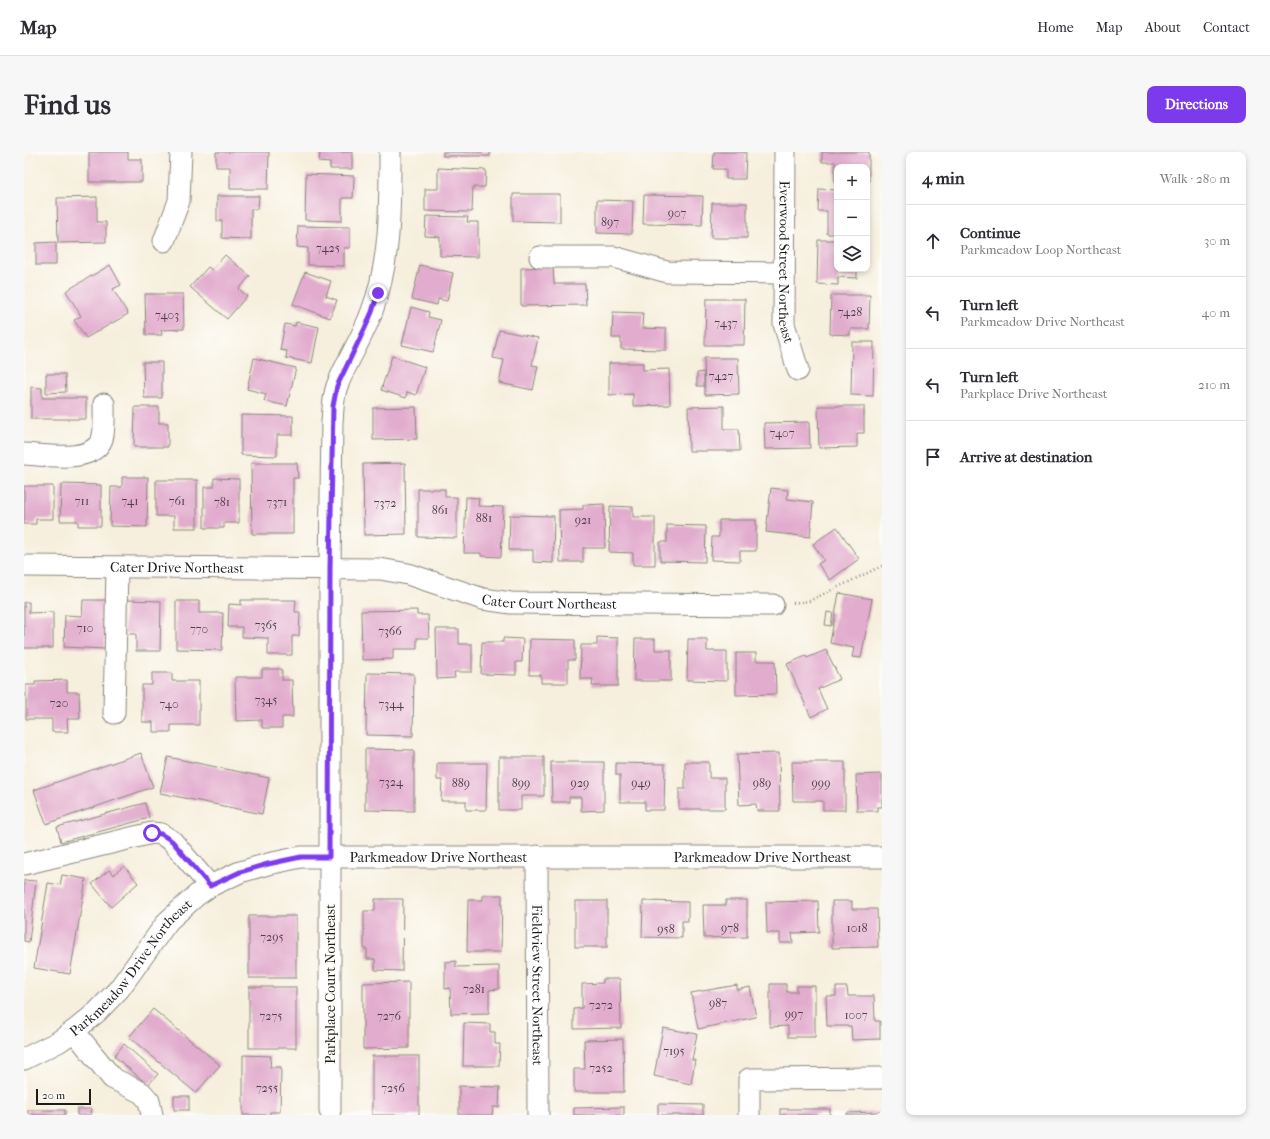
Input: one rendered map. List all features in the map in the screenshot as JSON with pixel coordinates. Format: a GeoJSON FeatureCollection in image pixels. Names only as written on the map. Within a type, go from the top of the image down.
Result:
{"type":"FeatureCollection","features":[{"type":"Feature","properties":{"kind":"street"},"geometry":{"type":"LineString","coordinates":[[164,242],[179,201],[181,152]]}},
{"type":"Feature","properties":{"kind":"street","name":"Parkplace Court Northeast"},"geometry":{"type":"LineString","coordinates":[[330,1111],[330,569],[333,406],[337,386],[372,312],[384,267],[390,208],[390,152]]}},
{"type":"Feature","properties":{"kind":"street","name":"Everwood Street Northeast"},"geometry":{"type":"LineString","coordinates":[[785,152],[784,324],[798,370]]}},
{"type":"Feature","properties":{"kind":"street"},"geometry":{"type":"LineString","coordinates":[[540,257],[614,258],[667,272],[784,273]]}},
{"type":"Feature","properties":{"kind":"street"},"geometry":{"type":"LineString","coordinates":[[24,454],[74,456],[86,454],[97,447],[103,438],[104,404]]}},
{"type":"Feature","properties":{"kind":"street","name":"Cater Drive Northeast"},"geometry":{"type":"LineString","coordinates":[[24,566],[330,569]]}},
{"type":"Feature","properties":{"kind":"street"},"geometry":{"type":"LineString","coordinates":[[114,712],[117,567]]}},
{"type":"Feature","properties":{"kind":"street","name":"Cater Court Northeast"},"geometry":{"type":"LineString","coordinates":[[330,569],[380,569],[408,574],[483,599],[511,603],[773,605]]}},
{"type":"Feature","properties":{"kind":"street"},"geometry":{"type":"LineString","coordinates":[[24,864],[152,833],[161,834],[172,841],[210,886]]}},
{"type":"Feature","properties":{"kind":"street","name":"Fieldview Street Northeast"},"geometry":{"type":"LineString","coordinates":[[537,856],[538,1115]]}},
{"type":"Feature","properties":{"kind":"street","name":"Parkmeadow Drive Northeast"},"geometry":{"type":"LineString","coordinates":[[24,1059],[58,1042],[97,1012],[119,989],[168,921],[197,895],[210,886],[240,872],[268,864],[301,857],[882,857]]}},
{"type":"Feature","properties":{"kind":"street"},"geometry":{"type":"LineString","coordinates":[[74,1031],[112,1078],[142,1093],[149,1101],[152,1115]]}},
{"type":"Feature","properties":{"kind":"street"},"geometry":{"type":"LineString","coordinates":[[749,1115],[749,1079],[882,1078]]}},
{"type":"Feature","properties":{"kind":"path"},"geometry":{"type":"LineString","coordinates":[[773,605],[809,601],[882,566]]}},
{"type":"Feature","properties":{"kind":"building"},"geometry":{"type":"Polygon","coordinates":[[[89,152],[128,152],[128,159],[142,159],[142,182],[89,182],[89,152]]]}},
{"type":"Feature","properties":{"kind":"building"},"geometry":{"type":"Polygon","coordinates":[[[216,152],[269,152],[268,189],[230,189],[230,167],[216,167],[216,152]]]}},
{"type":"Feature","properties":{"kind":"building"},"geometry":{"type":"Polygon","coordinates":[[[320,152],[352,152],[352,169],[330,169],[330,163],[319,162],[320,152]]]}},
{"type":"Feature","properties":{"kind":"building"},"geometry":{"type":"Polygon","coordinates":[[[443,152],[490,152],[490,156],[443,156],[443,152]]]}},
{"type":"Feature","properties":{"kind":"building"},"geometry":{"type":"Polygon","coordinates":[[[714,152],[746,152],[745,179],[726,179],[726,169],[713,169],[714,152]]]}},
{"type":"Feature","properties":{"kind":"building"},"geometry":{"type":"Polygon","coordinates":[[[822,152],[869,152],[869,164],[835,164],[835,162],[822,162],[822,152]]]}},
{"type":"Feature","properties":{"kind":"building"},"geometry":{"type":"Polygon","coordinates":[[[438,168],[486,170],[485,187],[473,187],[472,212],[425,211],[425,189],[438,189],[438,168]]]}},
{"type":"Feature","properties":{"kind":"building"},"geometry":{"type":"Polygon","coordinates":[[[306,174],[354,176],[353,198],[342,198],[342,221],[305,220],[306,174]]]}},
{"type":"Feature","properties":{"kind":"building"},"geometry":{"type":"Polygon","coordinates":[[[819,189],[834,190],[834,234],[827,234],[827,211],[818,211],[819,189]]]}},
{"type":"Feature","properties":{"kind":"building"},"geometry":{"type":"Polygon","coordinates":[[[513,194],[560,194],[560,222],[513,221],[513,194]]]}},
{"type":"Feature","properties":{"kind":"building"},"geometry":{"type":"Polygon","coordinates":[[[644,195],[703,196],[702,225],[643,224],[644,195]]]}},
{"type":"Feature","properties":{"kind":"building"},"geometry":{"type":"Polygon","coordinates":[[[217,196],[259,196],[258,209],[251,209],[251,239],[222,238],[222,221],[217,221],[217,196]]]}},
{"type":"Feature","properties":{"kind":"building"},"geometry":{"type":"Polygon","coordinates":[[[97,197],[97,222],[106,222],[106,242],[58,243],[57,198],[97,197]]]}},
{"type":"Feature","properties":{"kind":"building"},"geometry":{"type":"Polygon","coordinates":[[[597,200],[633,201],[632,234],[597,233],[597,200]]]}},
{"type":"Feature","properties":{"kind":"building"},"geometry":{"type":"Polygon","coordinates":[[[712,203],[747,203],[747,238],[711,238],[712,203]]]}},
{"type":"Feature","properties":{"kind":"building"},"geometry":{"type":"Polygon","coordinates":[[[426,216],[468,217],[467,222],[478,222],[478,257],[440,256],[440,237],[425,236],[426,216]]]}},
{"type":"Feature","properties":{"kind":"building"},"geometry":{"type":"Polygon","coordinates":[[[298,226],[350,227],[350,248],[344,248],[344,266],[308,265],[308,248],[297,247],[298,226]]]}},
{"type":"Feature","properties":{"kind":"building"},"geometry":{"type":"Polygon","coordinates":[[[818,240],[834,240],[834,272],[857,272],[857,278],[838,277],[838,285],[817,284],[818,240]]]}},
{"type":"Feature","properties":{"kind":"building"},"geometry":{"type":"Polygon","coordinates":[[[56,242],[56,265],[36,265],[36,243],[56,242]]]}},
{"type":"Feature","properties":{"kind":"building"},"geometry":{"type":"Polygon","coordinates":[[[225,255],[250,276],[239,289],[247,296],[227,319],[190,287],[208,267],[212,270],[225,255]]]}},
{"type":"Feature","properties":{"kind":"building"},"geometry":{"type":"Polygon","coordinates":[[[110,265],[121,285],[113,289],[128,314],[86,338],[74,320],[81,316],[66,291],[110,265]]]}},
{"type":"Feature","properties":{"kind":"building"},"geometry":{"type":"Polygon","coordinates":[[[420,265],[453,273],[447,301],[438,299],[437,305],[412,299],[420,265]]]}},
{"type":"Feature","properties":{"kind":"building"},"geometry":{"type":"Polygon","coordinates":[[[553,267],[554,284],[585,284],[586,305],[521,306],[521,268],[553,267]]]}},
{"type":"Feature","properties":{"kind":"building"},"geometry":{"type":"Polygon","coordinates":[[[305,272],[331,281],[326,296],[337,300],[330,318],[293,304],[305,272]]]}},
{"type":"Feature","properties":{"kind":"building"},"geometry":{"type":"Polygon","coordinates":[[[145,294],[183,294],[184,329],[161,330],[162,335],[146,335],[145,294]]]}},
{"type":"Feature","properties":{"kind":"building"},"geometry":{"type":"Polygon","coordinates":[[[831,295],[870,295],[869,329],[850,329],[850,335],[830,334],[831,295]]]}},
{"type":"Feature","properties":{"kind":"building"},"geometry":{"type":"Polygon","coordinates":[[[706,299],[745,299],[744,345],[705,345],[706,299]]]}},
{"type":"Feature","properties":{"kind":"building"},"geometry":{"type":"Polygon","coordinates":[[[411,307],[429,312],[428,317],[441,320],[433,352],[402,345],[411,307]]]}},
{"type":"Feature","properties":{"kind":"building"},"geometry":{"type":"Polygon","coordinates":[[[613,312],[643,313],[642,328],[666,329],[666,350],[621,349],[621,338],[612,338],[613,312]]]}},
{"type":"Feature","properties":{"kind":"building"},"geometry":{"type":"Polygon","coordinates":[[[296,322],[319,327],[312,363],[286,358],[287,351],[280,350],[285,324],[295,326],[296,322]]]}},
{"type":"Feature","properties":{"kind":"building"},"geometry":{"type":"Polygon","coordinates":[[[499,330],[538,338],[532,365],[538,366],[533,390],[499,383],[504,360],[493,358],[499,330]]]}},
{"type":"Feature","properties":{"kind":"building"},"geometry":{"type":"Polygon","coordinates":[[[852,342],[874,342],[873,396],[851,395],[852,342]]]}},
{"type":"Feature","properties":{"kind":"building"},"geometry":{"type":"Polygon","coordinates":[[[392,356],[425,367],[416,395],[407,392],[406,398],[381,390],[392,356]]]}},
{"type":"Feature","properties":{"kind":"building"},"geometry":{"type":"Polygon","coordinates":[[[254,358],[296,368],[287,406],[264,401],[266,394],[247,389],[254,358]]]}},
{"type":"Feature","properties":{"kind":"building"},"geometry":{"type":"Polygon","coordinates":[[[704,358],[738,358],[739,394],[705,395],[704,358]]]}},
{"type":"Feature","properties":{"kind":"building"},"geometry":{"type":"Polygon","coordinates":[[[143,362],[162,362],[162,398],[144,398],[143,362]]]}},
{"type":"Feature","properties":{"kind":"building"},"geometry":{"type":"Polygon","coordinates":[[[609,363],[643,363],[643,370],[669,369],[670,405],[633,406],[633,394],[609,395],[609,363]]]}},
{"type":"Feature","properties":{"kind":"building"},"geometry":{"type":"Polygon","coordinates":[[[704,372],[704,386],[697,386],[697,373],[704,372]]]}},
{"type":"Feature","properties":{"kind":"building"},"geometry":{"type":"Polygon","coordinates":[[[46,374],[65,374],[66,392],[46,393],[46,374]]]}},
{"type":"Feature","properties":{"kind":"building"},"geometry":{"type":"Polygon","coordinates":[[[31,387],[42,388],[42,398],[86,398],[86,419],[31,419],[31,387]]]}},
{"type":"Feature","properties":{"kind":"building"},"geometry":{"type":"Polygon","coordinates":[[[724,406],[724,429],[739,429],[740,451],[689,451],[688,407],[724,406]]]}},
{"type":"Feature","properties":{"kind":"building"},"geometry":{"type":"Polygon","coordinates":[[[818,406],[864,406],[864,433],[857,433],[857,447],[819,448],[818,406]]]}},
{"type":"Feature","properties":{"kind":"building"},"geometry":{"type":"Polygon","coordinates":[[[135,407],[159,407],[159,423],[168,423],[168,447],[134,447],[135,407]]]}},
{"type":"Feature","properties":{"kind":"building"},"geometry":{"type":"Polygon","coordinates":[[[416,407],[417,439],[373,440],[373,408],[416,407]]]}},
{"type":"Feature","properties":{"kind":"building"},"geometry":{"type":"Polygon","coordinates":[[[241,415],[293,416],[293,435],[277,435],[277,456],[241,455],[241,415]]]}},
{"type":"Feature","properties":{"kind":"building"},"geometry":{"type":"Polygon","coordinates":[[[809,422],[810,448],[765,449],[764,423],[809,422]]]}},
{"type":"Feature","properties":{"kind":"building"},"geometry":{"type":"Polygon","coordinates":[[[251,463],[297,463],[298,478],[293,478],[293,534],[252,534],[251,463]]]}},
{"type":"Feature","properties":{"kind":"building"},"geometry":{"type":"Polygon","coordinates":[[[405,463],[406,534],[364,535],[363,464],[405,463]]]}},
{"type":"Feature","properties":{"kind":"building"},"geometry":{"type":"Polygon","coordinates":[[[122,477],[148,477],[147,527],[110,526],[111,487],[122,487],[122,477]]]}},
{"type":"Feature","properties":{"kind":"building"},"geometry":{"type":"Polygon","coordinates":[[[214,478],[239,479],[239,523],[224,523],[224,528],[204,528],[204,487],[214,487],[214,478]]]}},
{"type":"Feature","properties":{"kind":"building"},"geometry":{"type":"Polygon","coordinates":[[[156,480],[197,480],[197,528],[174,528],[174,516],[156,516],[156,480]]]}},
{"type":"Feature","properties":{"kind":"building"},"geometry":{"type":"Polygon","coordinates":[[[61,484],[101,485],[101,526],[78,526],[78,521],[60,521],[61,484]]]}},
{"type":"Feature","properties":{"kind":"building"},"geometry":{"type":"Polygon","coordinates":[[[24,486],[53,486],[53,519],[36,519],[36,524],[24,524],[24,486]]]}},
{"type":"Feature","properties":{"kind":"building"},"geometry":{"type":"Polygon","coordinates":[[[771,488],[788,490],[787,499],[813,502],[810,537],[766,532],[771,488]]]}},
{"type":"Feature","properties":{"kind":"building"},"geometry":{"type":"Polygon","coordinates":[[[418,489],[445,489],[445,497],[457,497],[457,538],[418,537],[418,489]]]}},
{"type":"Feature","properties":{"kind":"building"},"geometry":{"type":"Polygon","coordinates":[[[466,497],[479,498],[478,506],[503,507],[501,557],[481,556],[481,553],[464,553],[466,497]]]}},
{"type":"Feature","properties":{"kind":"building"},"geometry":{"type":"Polygon","coordinates":[[[604,504],[605,548],[583,548],[583,562],[560,562],[559,510],[583,509],[583,505],[604,504]]]}},
{"type":"Feature","properties":{"kind":"building"},"geometry":{"type":"Polygon","coordinates":[[[610,506],[633,507],[633,517],[655,517],[655,565],[633,565],[633,553],[609,552],[610,506]]]}},
{"type":"Feature","properties":{"kind":"building"},"geometry":{"type":"Polygon","coordinates":[[[510,515],[554,516],[553,563],[533,562],[533,550],[509,550],[510,515]]]}},
{"type":"Feature","properties":{"kind":"building"},"geometry":{"type":"Polygon","coordinates":[[[719,520],[756,520],[756,551],[740,551],[740,561],[711,560],[712,537],[719,537],[719,520]]]}},
{"type":"Feature","properties":{"kind":"building"},"geometry":{"type":"Polygon","coordinates":[[[667,525],[706,526],[705,562],[660,561],[660,542],[667,542],[667,525]]]}},
{"type":"Feature","properties":{"kind":"building"},"geometry":{"type":"Polygon","coordinates":[[[837,527],[859,559],[830,580],[818,564],[824,560],[813,544],[837,527]]]}},
{"type":"Feature","properties":{"kind":"building"},"geometry":{"type":"Polygon","coordinates":[[[839,593],[872,599],[861,658],[852,657],[854,648],[830,643],[839,593]]]}},
{"type":"Feature","properties":{"kind":"building"},"geometry":{"type":"Polygon","coordinates":[[[83,600],[106,600],[105,649],[64,647],[65,615],[82,616],[83,600]]]}},
{"type":"Feature","properties":{"kind":"building"},"geometry":{"type":"Polygon","coordinates":[[[125,600],[161,601],[160,651],[136,651],[136,634],[124,634],[125,600]]]}},
{"type":"Feature","properties":{"kind":"building"},"geometry":{"type":"Polygon","coordinates":[[[241,600],[296,600],[295,612],[300,612],[299,636],[292,636],[292,655],[268,655],[268,638],[242,637],[242,627],[228,627],[229,604],[241,605],[241,600]]]}},
{"type":"Feature","properties":{"kind":"building"},"geometry":{"type":"Polygon","coordinates":[[[176,601],[199,601],[199,613],[223,613],[222,650],[176,649],[176,601]]]}},
{"type":"Feature","properties":{"kind":"building"},"geometry":{"type":"Polygon","coordinates":[[[24,602],[29,602],[29,613],[53,612],[53,648],[24,648],[24,602]]]}},
{"type":"Feature","properties":{"kind":"building"},"geometry":{"type":"Polygon","coordinates":[[[417,610],[417,615],[428,615],[429,638],[417,638],[417,649],[393,649],[393,659],[362,660],[361,611],[417,610]]]}},
{"type":"Feature","properties":{"kind":"building"},"geometry":{"type":"Polygon","coordinates":[[[827,612],[833,613],[831,626],[825,625],[827,612]]]}},
{"type":"Feature","properties":{"kind":"building"},"geometry":{"type":"Polygon","coordinates":[[[436,629],[459,629],[459,644],[472,644],[472,672],[454,672],[455,678],[437,679],[436,629]]]}},
{"type":"Feature","properties":{"kind":"building"},"geometry":{"type":"Polygon","coordinates":[[[597,637],[618,638],[618,686],[592,686],[593,679],[580,679],[581,645],[597,645],[597,637]]]}},
{"type":"Feature","properties":{"kind":"building"},"geometry":{"type":"Polygon","coordinates":[[[503,638],[523,639],[522,662],[516,662],[516,675],[481,674],[482,642],[503,642],[503,638]]]}},
{"type":"Feature","properties":{"kind":"building"},"geometry":{"type":"Polygon","coordinates":[[[530,639],[575,640],[575,660],[568,660],[568,683],[541,683],[541,675],[529,675],[530,639]]]}},
{"type":"Feature","properties":{"kind":"building"},"geometry":{"type":"Polygon","coordinates":[[[635,639],[655,639],[655,650],[671,650],[671,681],[634,681],[635,639]]]}},
{"type":"Feature","properties":{"kind":"building"},"geometry":{"type":"Polygon","coordinates":[[[688,639],[707,639],[707,651],[727,651],[727,681],[687,680],[688,639]]]}},
{"type":"Feature","properties":{"kind":"building"},"geometry":{"type":"Polygon","coordinates":[[[826,650],[840,679],[818,689],[827,709],[811,717],[787,664],[826,650]]]}},
{"type":"Feature","properties":{"kind":"building"},"geometry":{"type":"Polygon","coordinates":[[[736,653],[756,653],[756,661],[775,661],[776,694],[736,695],[736,653]]]}},
{"type":"Feature","properties":{"kind":"building"},"geometry":{"type":"Polygon","coordinates":[[[262,669],[282,669],[282,680],[292,680],[293,717],[282,717],[282,728],[262,728],[262,720],[236,721],[235,677],[262,677],[262,669]]]}},
{"type":"Feature","properties":{"kind":"building"},"geometry":{"type":"Polygon","coordinates":[[[152,673],[172,673],[172,681],[199,681],[199,725],[171,725],[171,732],[153,732],[153,722],[142,722],[142,685],[152,685],[152,673]]]}},
{"type":"Feature","properties":{"kind":"building"},"geometry":{"type":"Polygon","coordinates":[[[367,673],[414,674],[413,736],[366,735],[367,673]]]}},
{"type":"Feature","properties":{"kind":"building"},"geometry":{"type":"Polygon","coordinates":[[[67,680],[67,692],[79,692],[80,719],[67,719],[68,732],[52,732],[52,719],[26,719],[26,685],[35,685],[35,681],[67,680]]]}},
{"type":"Feature","properties":{"kind":"building"},"geometry":{"type":"Polygon","coordinates":[[[365,749],[414,750],[414,811],[365,810],[365,749]]]}},
{"type":"Feature","properties":{"kind":"building"},"geometry":{"type":"Polygon","coordinates":[[[141,753],[153,787],[46,824],[34,790],[141,753]]]}},
{"type":"Feature","properties":{"kind":"building"},"geometry":{"type":"Polygon","coordinates":[[[779,753],[780,811],[757,811],[756,804],[739,805],[737,754],[779,753]]]}},
{"type":"Feature","properties":{"kind":"building"},"geometry":{"type":"Polygon","coordinates":[[[168,757],[269,778],[262,814],[160,793],[168,757]]]}},
{"type":"Feature","properties":{"kind":"building"},"geometry":{"type":"Polygon","coordinates":[[[499,757],[544,757],[544,796],[521,796],[521,810],[499,810],[499,757]]]}},
{"type":"Feature","properties":{"kind":"building"},"geometry":{"type":"Polygon","coordinates":[[[551,762],[604,762],[604,810],[581,811],[581,797],[569,797],[569,802],[552,802],[551,762]]]}},
{"type":"Feature","properties":{"kind":"building"},"geometry":{"type":"Polygon","coordinates":[[[685,762],[709,762],[709,778],[725,778],[725,809],[679,809],[679,789],[685,789],[685,762]]]}},
{"type":"Feature","properties":{"kind":"building"},"geometry":{"type":"Polygon","coordinates":[[[792,762],[845,762],[845,810],[823,810],[823,801],[793,801],[792,762]]]}},
{"type":"Feature","properties":{"kind":"building"},"geometry":{"type":"Polygon","coordinates":[[[437,763],[487,763],[486,810],[466,810],[466,801],[441,801],[442,780],[437,780],[437,763]]]}},
{"type":"Feature","properties":{"kind":"building"},"geometry":{"type":"Polygon","coordinates":[[[616,763],[665,764],[664,810],[645,810],[645,802],[620,802],[620,775],[616,775],[616,763]]]}},
{"type":"Feature","properties":{"kind":"building"},"geometry":{"type":"Polygon","coordinates":[[[882,774],[882,807],[878,807],[878,811],[857,811],[856,775],[882,774]]]}},
{"type":"Feature","properties":{"kind":"building"},"geometry":{"type":"Polygon","coordinates":[[[145,803],[149,818],[61,842],[57,827],[145,803]]]}},
{"type":"Feature","properties":{"kind":"building"},"geometry":{"type":"Polygon","coordinates":[[[124,866],[138,883],[111,907],[92,884],[109,870],[113,875],[124,866]]]}},
{"type":"Feature","properties":{"kind":"building"},"geometry":{"type":"Polygon","coordinates":[[[62,875],[86,879],[70,974],[34,968],[48,883],[60,885],[62,875]]]}},
{"type":"Feature","properties":{"kind":"building"},"geometry":{"type":"Polygon","coordinates":[[[24,880],[36,881],[29,942],[24,941],[24,880]]]}},
{"type":"Feature","properties":{"kind":"building"},"geometry":{"type":"Polygon","coordinates":[[[483,895],[502,895],[501,952],[467,952],[468,900],[483,900],[483,895]]]}},
{"type":"Feature","properties":{"kind":"building"},"geometry":{"type":"Polygon","coordinates":[[[375,899],[403,899],[402,971],[375,970],[375,959],[367,959],[367,949],[364,949],[364,911],[375,911],[375,899]]]}},
{"type":"Feature","properties":{"kind":"building"},"geometry":{"type":"Polygon","coordinates":[[[726,900],[747,900],[747,937],[704,938],[703,905],[726,905],[726,900]]]}},
{"type":"Feature","properties":{"kind":"building"},"geometry":{"type":"Polygon","coordinates":[[[575,901],[607,901],[607,947],[575,947],[575,901]]]}},
{"type":"Feature","properties":{"kind":"building"},"geometry":{"type":"Polygon","coordinates":[[[643,901],[688,902],[688,921],[682,921],[682,938],[642,937],[643,901]]]}},
{"type":"Feature","properties":{"kind":"building"},"geometry":{"type":"Polygon","coordinates":[[[818,901],[819,932],[792,933],[793,943],[780,943],[780,933],[767,933],[766,902],[818,901]]]}},
{"type":"Feature","properties":{"kind":"building"},"geometry":{"type":"Polygon","coordinates":[[[832,901],[852,901],[852,909],[877,909],[878,947],[832,948],[832,901]]]}},
{"type":"Feature","properties":{"kind":"building"},"geometry":{"type":"Polygon","coordinates":[[[249,916],[296,916],[296,978],[249,978],[249,916]]]}},
{"type":"Feature","properties":{"kind":"building"},"geometry":{"type":"Polygon","coordinates":[[[456,961],[456,967],[499,966],[499,989],[489,990],[489,1013],[451,1014],[450,988],[445,989],[445,962],[456,961]]]}},
{"type":"Feature","properties":{"kind":"building"},"geometry":{"type":"Polygon","coordinates":[[[603,979],[620,979],[621,1028],[574,1029],[574,1009],[582,1008],[582,984],[603,983],[603,979]]]}},
{"type":"Feature","properties":{"kind":"building"},"geometry":{"type":"Polygon","coordinates":[[[409,982],[409,1048],[363,1049],[363,983],[409,982]]]}},
{"type":"Feature","properties":{"kind":"building"},"geometry":{"type":"Polygon","coordinates":[[[770,984],[786,984],[786,992],[797,992],[797,986],[815,986],[815,1037],[788,1037],[788,1026],[770,1027],[770,984]]]}},
{"type":"Feature","properties":{"kind":"building"},"geometry":{"type":"Polygon","coordinates":[[[737,985],[737,990],[750,987],[756,1017],[698,1029],[691,993],[737,985]]]}},
{"type":"Feature","properties":{"kind":"building"},"geometry":{"type":"Polygon","coordinates":[[[249,987],[296,987],[296,1048],[249,1048],[249,987]]]}},
{"type":"Feature","properties":{"kind":"building"},"geometry":{"type":"Polygon","coordinates":[[[836,987],[847,987],[848,996],[874,996],[875,1021],[880,1021],[880,1039],[852,1040],[851,1026],[827,1026],[826,996],[836,996],[836,987]]]}},
{"type":"Feature","properties":{"kind":"building"},"geometry":{"type":"Polygon","coordinates":[[[153,1009],[220,1065],[196,1093],[129,1037],[153,1009]]]}},
{"type":"Feature","properties":{"kind":"building"},"geometry":{"type":"Polygon","coordinates":[[[464,1023],[490,1024],[490,1032],[495,1032],[495,1044],[500,1044],[499,1066],[463,1066],[464,1023]]]}},
{"type":"Feature","properties":{"kind":"building"},"geometry":{"type":"Polygon","coordinates":[[[663,1028],[697,1034],[692,1060],[695,1060],[691,1084],[654,1076],[663,1028]]]}},
{"type":"Feature","properties":{"kind":"building"},"geometry":{"type":"Polygon","coordinates":[[[623,1039],[624,1092],[574,1092],[574,1069],[585,1069],[584,1040],[623,1039]]]}},
{"type":"Feature","properties":{"kind":"building"},"geometry":{"type":"Polygon","coordinates":[[[124,1044],[158,1074],[148,1085],[114,1056],[124,1044]]]}},
{"type":"Feature","properties":{"kind":"building"},"geometry":{"type":"Polygon","coordinates":[[[243,1055],[271,1056],[270,1067],[281,1067],[280,1112],[270,1112],[270,1115],[243,1115],[243,1055]]]}},
{"type":"Feature","properties":{"kind":"building"},"geometry":{"type":"Polygon","coordinates":[[[372,1056],[419,1056],[419,1115],[372,1115],[372,1056]]]}},
{"type":"Feature","properties":{"kind":"building"},"geometry":{"type":"Polygon","coordinates":[[[459,1086],[500,1087],[499,1107],[493,1107],[492,1115],[459,1115],[459,1086]]]}},
{"type":"Feature","properties":{"kind":"building"},"geometry":{"type":"Polygon","coordinates":[[[174,1096],[189,1096],[189,1110],[174,1110],[174,1096]]]}},
{"type":"Feature","properties":{"kind":"building"},"geometry":{"type":"Polygon","coordinates":[[[658,1104],[703,1105],[703,1115],[658,1115],[658,1104]]]}},
{"type":"Feature","properties":{"kind":"building"},"geometry":{"type":"Polygon","coordinates":[[[624,1107],[624,1115],[574,1115],[574,1108],[624,1107]]]}},
{"type":"Feature","properties":{"kind":"building"},"geometry":{"type":"Polygon","coordinates":[[[77,1109],[92,1109],[91,1115],[77,1115],[77,1109]]]}},
{"type":"Feature","properties":{"kind":"building"},"geometry":{"type":"Polygon","coordinates":[[[780,1109],[830,1109],[830,1115],[780,1115],[780,1109]]]}},
{"type":"Feature","properties":{"kind":"building"},"geometry":{"type":"Polygon","coordinates":[[[28,1110],[65,1110],[65,1115],[28,1115],[28,1110]]]}},
{"type":"Feature","properties":{"kind":"building"},"geometry":{"type":"Polygon","coordinates":[[[882,1112],[882,1115],[847,1115],[847,1113],[882,1112]]]}},
{"type":"Feature","properties":{"kind":"route"},"geometry":{"type":"LineString","coordinates":[[152,833],[161,834],[172,841],[210,886],[240,872],[268,864],[301,857],[329,857],[331,456],[333,406],[337,386],[365,328],[378,293]]}}]}
